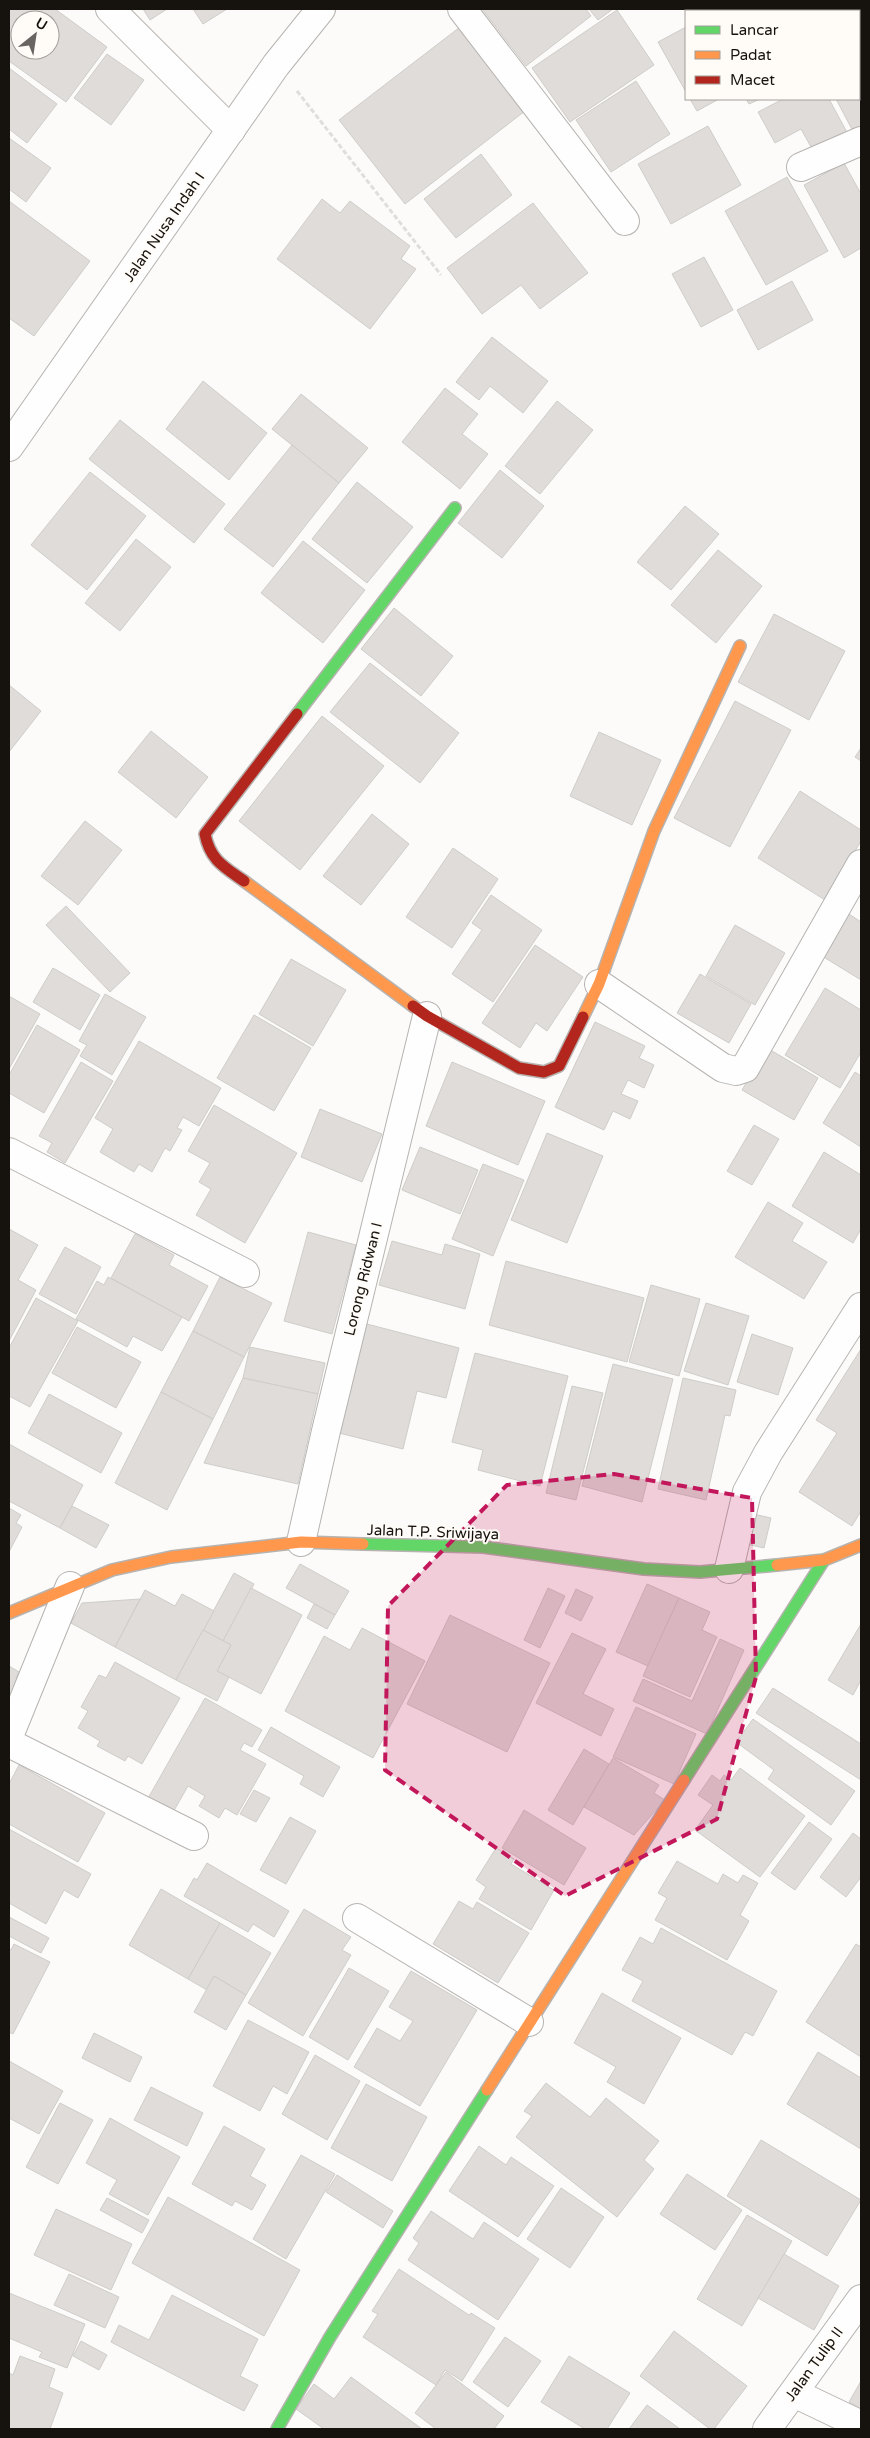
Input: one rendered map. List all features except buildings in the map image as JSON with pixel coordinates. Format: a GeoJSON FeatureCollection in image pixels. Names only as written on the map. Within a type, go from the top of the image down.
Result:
{"type":"FeatureCollection","features":[{"type":"Feature","properties":{"kind":"street"},"geometry":{"type":"LineString","coordinates":[[110,9],[231,130]]}},
{"type":"Feature","properties":{"kind":"street","name":"Jalan Nusa Indah I"},"geometry":{"type":"LineString","coordinates":[[9,447],[276,65],[321,9]]}},
{"type":"Feature","properties":{"kind":"street"},"geometry":{"type":"LineString","coordinates":[[462,9],[625,221]]}},
{"type":"Feature","properties":{"kind":"street"},"geometry":{"type":"LineString","coordinates":[[801,167],[861,141]]}},
{"type":"Feature","properties":{"kind":"street"},"geometry":{"type":"LineString","coordinates":[[455,508],[205,834],[208,850],[219,863],[427,1016],[519,1068],[544,1072],[560,1066],[599,984],[654,831],[740,646]]}},
{"type":"Feature","properties":{"kind":"street"},"geometry":{"type":"LineString","coordinates":[[599,984],[723,1068],[736,1071],[745,1068],[861,864]]}},
{"type":"Feature","properties":{"kind":"street","name":"Lorong Ridwan I"},"geometry":{"type":"LineString","coordinates":[[301,1542],[326,1431],[427,1016]]}},
{"type":"Feature","properties":{"kind":"street"},"geometry":{"type":"LineString","coordinates":[[9,1152],[245,1273]]}},
{"type":"Feature","properties":{"kind":"street"},"geometry":{"type":"LineString","coordinates":[[729,1569],[748,1492],[768,1453],[861,1307]]}},
{"type":"Feature","properties":{"kind":"street","name":"Jalan T.P. Sriwijaya"},"geometry":{"type":"LineString","coordinates":[[9,1613],[112,1570],[171,1557],[301,1542],[483,1546],[644,1569],[700,1572],[824,1560],[861,1544]]}},
{"type":"Feature","properties":{"kind":"street"},"geometry":{"type":"LineString","coordinates":[[277,2429],[330,2337],[824,1560]]}},
{"type":"Feature","properties":{"kind":"street"},"geometry":{"type":"LineString","coordinates":[[9,1736],[70,1586]]}},
{"type":"Feature","properties":{"kind":"street"},"geometry":{"type":"LineString","coordinates":[[9,1743],[194,1836]]}},
{"type":"Feature","properties":{"kind":"street"},"geometry":{"type":"LineString","coordinates":[[357,1918],[529,2022]]}},
{"type":"Feature","properties":{"kind":"street","name":"Jalan Tulip II"},"geometry":{"type":"LineString","coordinates":[[767,2429],[861,2299]]}},
{"type":"Feature","properties":{"kind":"street"},"geometry":{"type":"LineString","coordinates":[[794,2393],[861,2425]]}},
{"type":"Feature","properties":{"kind":"path"},"geometry":{"type":"LineString","coordinates":[[276,65],[441,275]]}},
{"type":"Feature","properties":{"kind":"highlighted area"},"geometry":{"type":"Polygon","coordinates":[[[614,1474],[752,1498],[756,1677],[717,1819],[565,1896],[385,1770],[388,1606],[507,1485],[614,1474]]]}},
{"type":"Feature","properties":{"kind":"traffic: fast"},"geometry":{"type":"LineString","coordinates":[[297,714],[455,508]]}},
{"type":"Feature","properties":{"kind":"traffic: fast"},"geometry":{"type":"LineString","coordinates":[[363,1544],[483,1547],[644,1569],[700,1572],[777,1565]]}},
{"type":"Feature","properties":{"kind":"traffic: fast"},"geometry":{"type":"LineString","coordinates":[[684,1780],[824,1560]]}},
{"type":"Feature","properties":{"kind":"traffic: fast"},"geometry":{"type":"LineString","coordinates":[[277,2429],[330,2337],[487,2090]]}},
{"type":"Feature","properties":{"kind":"traffic: slow"},"geometry":{"type":"LineString","coordinates":[[583,1017],[599,984],[654,831],[740,646]]}},
{"type":"Feature","properties":{"kind":"traffic: slow"},"geometry":{"type":"LineString","coordinates":[[244,881],[413,1006]]}},
{"type":"Feature","properties":{"kind":"traffic: slow"},"geometry":{"type":"LineString","coordinates":[[9,1613],[112,1570],[171,1557],[301,1542],[363,1544]]}},
{"type":"Feature","properties":{"kind":"traffic: slow"},"geometry":{"type":"LineString","coordinates":[[777,1565],[824,1560],[861,1545]]}},
{"type":"Feature","properties":{"kind":"traffic: slow"},"geometry":{"type":"LineString","coordinates":[[487,2090],[684,1780]]}},
{"type":"Feature","properties":{"kind":"traffic: jam"},"geometry":{"type":"LineString","coordinates":[[244,881],[224,867],[214,857],[205,834],[297,714]]}},
{"type":"Feature","properties":{"kind":"traffic: jam"},"geometry":{"type":"LineString","coordinates":[[413,1006],[427,1016],[519,1068],[544,1072],[559,1066],[583,1017]]}}]}
